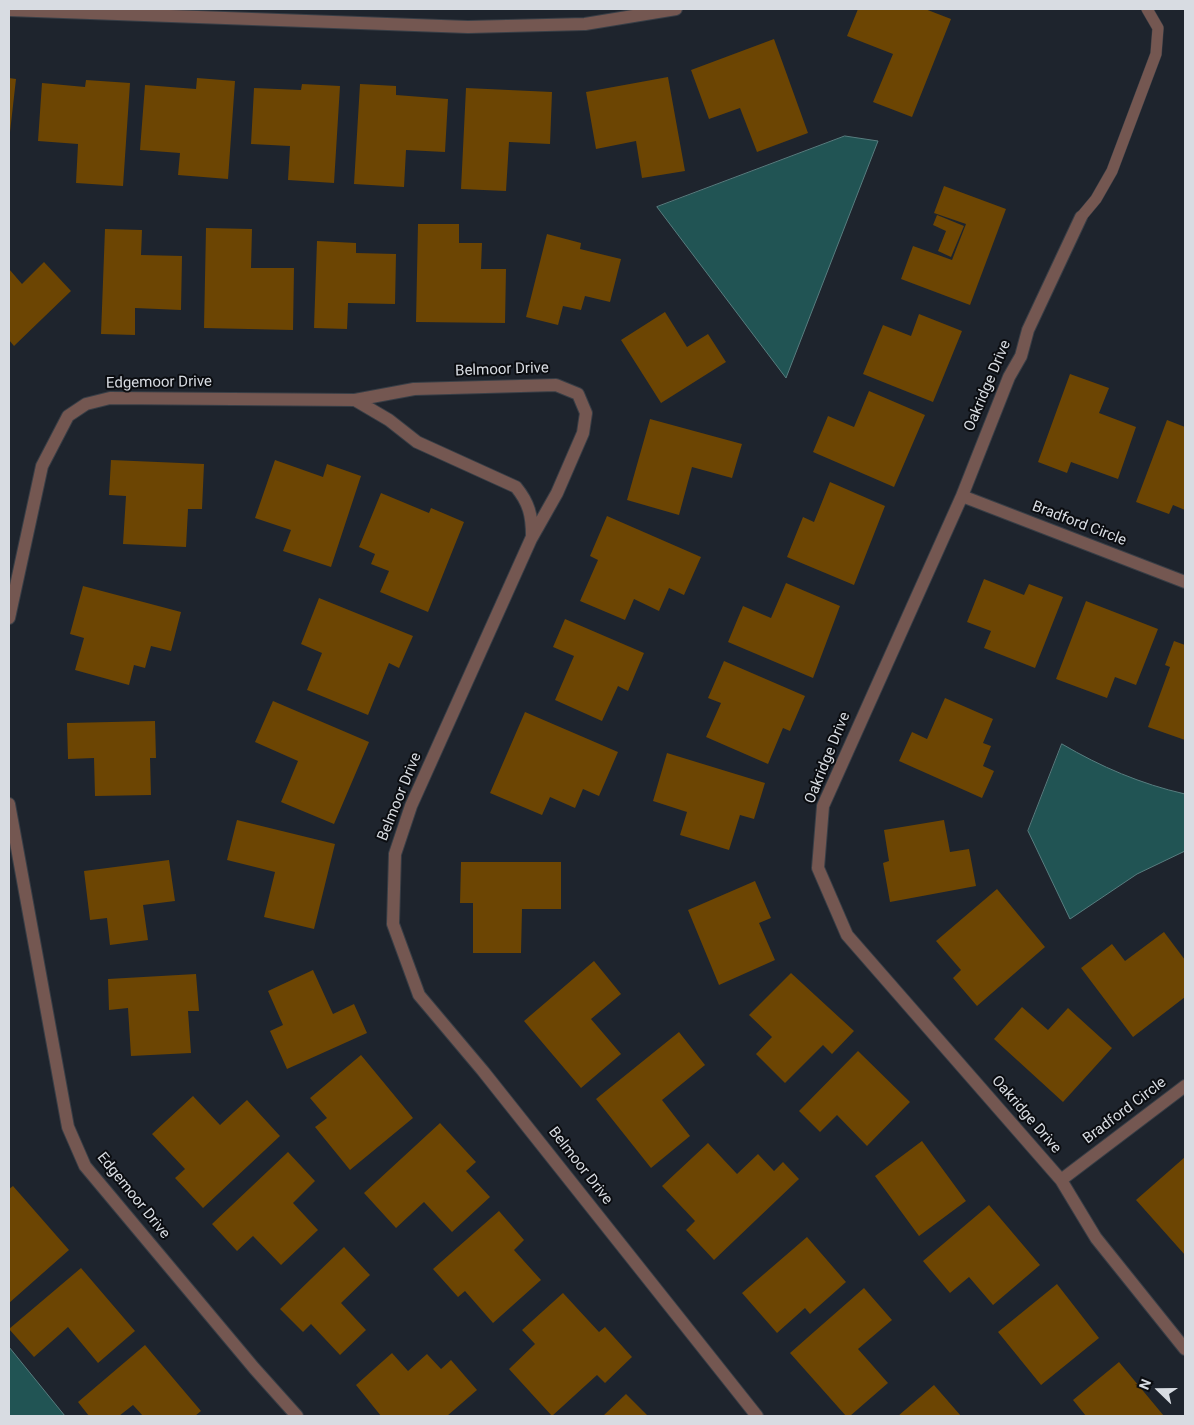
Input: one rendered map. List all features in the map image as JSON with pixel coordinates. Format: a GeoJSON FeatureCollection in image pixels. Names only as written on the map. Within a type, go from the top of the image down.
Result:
{"type":"FeatureCollection","features":[{"type":"Feature","properties":{"kind":"street"},"geometry":{"type":"LineString","coordinates":[[9,10],[468,27],[585,24],[676,9]]}},
{"type":"Feature","properties":{"kind":"street","name":"Oakridge Drive"},"geometry":{"type":"LineString","coordinates":[[1081,217],[1028,330],[1021,356],[1009,377],[962,496],[822,806],[818,868],[847,935],[1061,1180],[1096,1238],[1185,1349]]}},
{"type":"Feature","properties":{"kind":"street","name":"Belmoor Drive"},"geometry":{"type":"LineString","coordinates":[[287,398],[355,400],[414,389],[556,385],[578,394],[586,413],[583,433],[557,493],[531,539],[411,806],[394,854],[393,924],[419,995],[489,1079],[757,1416]]}},
{"type":"Feature","properties":{"kind":"street","name":"Edgemoor Drive"},"geometry":{"type":"LineString","coordinates":[[9,618],[42,466],[68,416],[86,404],[110,398],[287,398]]}},
{"type":"Feature","properties":{"kind":"street"},"geometry":{"type":"LineString","coordinates":[[355,400],[389,420],[417,442],[516,487],[527,500],[532,517],[531,539]]}},
{"type":"Feature","properties":{"kind":"street","name":"Bradford Circle"},"geometry":{"type":"LineString","coordinates":[[962,496],[1185,582]]}},
{"type":"Feature","properties":{"kind":"street","name":"Edgemoor Drive"},"geometry":{"type":"LineString","coordinates":[[9,804],[68,1127],[85,1166],[254,1368],[297,1416]]}},
{"type":"Feature","properties":{"kind":"street","name":"Bradford Circle"},"geometry":{"type":"LineString","coordinates":[[1061,1180],[1185,1086]]}},
{"type":"Feature","properties":{"kind":"lane"},"geometry":{"type":"LineString","coordinates":[[1081,217],[1096,199],[1112,171],[1156,54],[1158,28],[1147,9]]}},
{"type":"Feature","properties":{"kind":"shaded area"},"geometry":{"type":"Polygon","coordinates":[[[845,136],[878,141],[786,378],[657,207],[845,136]]]}},
{"type":"Feature","properties":{"kind":"shaded area"},"geometry":{"type":"Polygon","coordinates":[[[1062,744],[1122,774],[1185,794],[1185,851],[1137,874],[1070,919],[1028,831],[1062,744]]]}},
{"type":"Feature","properties":{"kind":"shaded area"},"geometry":{"type":"Polygon","coordinates":[[[9,1347],[65,1416],[9,1416],[9,1347]]]}},
{"type":"Feature","properties":{"kind":"building"},"geometry":{"type":"Polygon","coordinates":[[[858,9],[925,9],[951,19],[912,117],[873,102],[893,54],[847,36],[858,9]]]}},
{"type":"Feature","properties":{"kind":"building"},"geometry":{"type":"Polygon","coordinates":[[[774,39],[808,133],[757,152],[740,108],[709,119],[691,70],[774,39]]]}},
{"type":"Feature","properties":{"kind":"building"},"geometry":{"type":"Polygon","coordinates":[[[668,77],[685,171],[642,178],[636,141],[596,149],[586,92],[668,77]]]}},
{"type":"Feature","properties":{"kind":"building"},"geometry":{"type":"Polygon","coordinates":[[[9,78],[16,79],[10,132],[9,132],[9,78]]]}},
{"type":"Feature","properties":{"kind":"building"},"geometry":{"type":"Polygon","coordinates":[[[197,78],[235,81],[228,179],[178,175],[180,153],[140,150],[145,85],[196,89],[197,78]]]}},
{"type":"Feature","properties":{"kind":"building"},"geometry":{"type":"Polygon","coordinates":[[[86,80],[130,83],[123,186],[76,183],[78,144],[38,141],[42,83],[85,87],[86,80]]]}},
{"type":"Feature","properties":{"kind":"building"},"geometry":{"type":"Polygon","coordinates":[[[302,84],[340,86],[334,183],[288,180],[290,146],[251,144],[254,88],[301,90],[302,84]]]}},
{"type":"Feature","properties":{"kind":"building"},"geometry":{"type":"Polygon","coordinates":[[[360,84],[396,86],[396,95],[448,99],[445,152],[406,150],[404,187],[354,184],[360,84]]]}},
{"type":"Feature","properties":{"kind":"building"},"geometry":{"type":"Polygon","coordinates":[[[466,88],[552,92],[550,144],[509,142],[506,191],[461,189],[466,88]]]}},
{"type":"Feature","properties":{"kind":"building"},"geometry":{"type":"Polygon","coordinates":[[[944,186],[1006,209],[970,305],[901,279],[913,246],[952,260],[966,224],[934,213],[944,186]]]}},
{"type":"Feature","properties":{"kind":"building"},"geometry":{"type":"Polygon","coordinates":[[[937,215],[964,226],[951,257],[938,251],[946,231],[933,225],[937,215]]]}},
{"type":"Feature","properties":{"kind":"building"},"geometry":{"type":"Polygon","coordinates":[[[418,224],[459,224],[459,243],[482,243],[481,269],[506,269],[505,323],[416,322],[418,224]]]}},
{"type":"Feature","properties":{"kind":"building"},"geometry":{"type":"Polygon","coordinates":[[[206,228],[252,229],[251,268],[294,268],[293,330],[204,328],[206,228]]]}},
{"type":"Feature","properties":{"kind":"building"},"geometry":{"type":"Polygon","coordinates":[[[105,229],[142,230],[141,255],[182,256],[181,310],[135,308],[135,335],[101,334],[105,229]]]}},
{"type":"Feature","properties":{"kind":"building"},"geometry":{"type":"Polygon","coordinates":[[[547,234],[581,243],[580,249],[621,259],[610,302],[585,296],[581,310],[563,306],[558,325],[526,317],[547,234]]]}},
{"type":"Feature","properties":{"kind":"building"},"geometry":{"type":"Polygon","coordinates":[[[317,241],[356,243],[356,253],[396,254],[395,304],[348,303],[347,329],[314,328],[317,241]]]}},
{"type":"Feature","properties":{"kind":"building"},"geometry":{"type":"Polygon","coordinates":[[[44,262],[71,291],[14,346],[9,340],[9,269],[22,284],[44,262]]]}},
{"type":"Feature","properties":{"kind":"building"},"geometry":{"type":"Polygon","coordinates":[[[665,312],[687,347],[708,334],[726,362],[661,403],[621,340],[665,312]]]}},
{"type":"Feature","properties":{"kind":"building"},"geometry":{"type":"Polygon","coordinates":[[[919,314],[962,331],[933,402],[863,374],[883,325],[911,336],[919,314]]]}},
{"type":"Feature","properties":{"kind":"building"},"geometry":{"type":"Polygon","coordinates":[[[1070,374],[1109,388],[1099,413],[1136,427],[1118,479],[1071,462],[1067,473],[1038,462],[1070,374]]]}},
{"type":"Feature","properties":{"kind":"building"},"geometry":{"type":"Polygon","coordinates":[[[869,391],[925,415],[894,487],[813,452],[828,416],[854,427],[869,391]]]}},
{"type":"Feature","properties":{"kind":"building"},"geometry":{"type":"Polygon","coordinates":[[[650,419],[742,444],[732,478],[692,467],[679,515],[627,500],[650,419]]]}},
{"type":"Feature","properties":{"kind":"building"},"geometry":{"type":"Polygon","coordinates":[[[1167,420],[1185,427],[1185,510],[1173,505],[1169,514],[1136,502],[1167,420]]]}},
{"type":"Feature","properties":{"kind":"building"},"geometry":{"type":"Polygon","coordinates":[[[111,460],[204,464],[202,509],[188,509],[186,547],[123,544],[126,496],[109,495],[111,460]]]}},
{"type":"Feature","properties":{"kind":"building"},"geometry":{"type":"Polygon","coordinates":[[[275,460],[323,477],[327,464],[361,476],[331,567],[283,551],[291,530],[255,518],[275,460]]]}},
{"type":"Feature","properties":{"kind":"building"},"geometry":{"type":"Polygon","coordinates":[[[830,482],[885,506],[854,585],[787,557],[803,517],[814,522],[830,482]]]}},
{"type":"Feature","properties":{"kind":"building"},"geometry":{"type":"Polygon","coordinates":[[[381,493],[429,513],[431,508],[464,522],[428,612],[380,592],[389,571],[371,564],[375,554],[359,547],[381,493]]]}},
{"type":"Feature","properties":{"kind":"building"},"geometry":{"type":"Polygon","coordinates":[[[607,516],[701,557],[684,595],[669,588],[659,611],[634,599],[625,620],[580,601],[598,560],[590,556],[607,516]]]}},
{"type":"Feature","properties":{"kind":"building"},"geometry":{"type":"Polygon","coordinates":[[[984,579],[1024,595],[1029,584],[1063,597],[1035,668],[984,648],[991,631],[967,622],[984,579]]]}},
{"type":"Feature","properties":{"kind":"building"},"geometry":{"type":"Polygon","coordinates":[[[786,583],[840,606],[813,678],[728,642],[743,606],[771,618],[786,583]]]}},
{"type":"Feature","properties":{"kind":"building"},"geometry":{"type":"Polygon","coordinates":[[[83,586],[181,612],[171,651],[151,646],[145,668],[134,665],[129,685],[75,670],[84,638],[70,634],[83,586]]]}},
{"type":"Feature","properties":{"kind":"building"},"geometry":{"type":"Polygon","coordinates":[[[319,598],[413,636],[399,668],[389,663],[368,715],[307,690],[322,653],[301,644],[319,598]]]}},
{"type":"Feature","properties":{"kind":"building"},"geometry":{"type":"Polygon","coordinates":[[[1086,601],[1158,629],[1136,685],[1115,677],[1107,698],[1056,679],[1086,601]]]}},
{"type":"Feature","properties":{"kind":"building"},"geometry":{"type":"Polygon","coordinates":[[[565,619],[644,653],[628,691],[618,686],[602,721],[555,700],[574,656],[553,647],[565,619]]]}},
{"type":"Feature","properties":{"kind":"building"},"geometry":{"type":"Polygon","coordinates":[[[1174,641],[1185,645],[1185,740],[1148,727],[1170,667],[1165,665],[1174,641]]]}},
{"type":"Feature","properties":{"kind":"building"},"geometry":{"type":"Polygon","coordinates":[[[724,661],[805,696],[790,731],[783,728],[768,764],[706,737],[721,703],[708,698],[724,661]]]}},
{"type":"Feature","properties":{"kind":"building"},"geometry":{"type":"Polygon","coordinates":[[[945,698],[993,719],[983,743],[991,746],[983,766],[994,771],[982,798],[899,761],[912,732],[927,739],[945,698]]]}},
{"type":"Feature","properties":{"kind":"building"},"geometry":{"type":"Polygon","coordinates":[[[273,701],[369,742],[334,824],[281,802],[298,761],[255,742],[273,701]]]}},
{"type":"Feature","properties":{"kind":"building"},"geometry":{"type":"Polygon","coordinates":[[[525,712],[618,752],[599,796],[583,789],[575,808],[550,797],[542,815],[490,793],[525,712]]]}},
{"type":"Feature","properties":{"kind":"building"},"geometry":{"type":"Polygon","coordinates":[[[155,721],[156,758],[150,758],[151,795],[95,796],[94,758],[68,759],[67,723],[155,721]]]}},
{"type":"Feature","properties":{"kind":"building"},"geometry":{"type":"Polygon","coordinates":[[[667,753],[765,783],[754,819],[740,815],[729,850],[680,835],[687,812],[653,801],[667,753]]]}},
{"type":"Feature","properties":{"kind":"building"},"geometry":{"type":"Polygon","coordinates":[[[237,820],[335,844],[314,929],[264,917],[275,872],[227,860],[237,820]]]}},
{"type":"Feature","properties":{"kind":"building"},"geometry":{"type":"Polygon","coordinates":[[[944,820],[950,852],[969,849],[976,886],[890,902],[883,863],[889,861],[884,830],[944,820]]]}},
{"type":"Feature","properties":{"kind":"building"},"geometry":{"type":"Polygon","coordinates":[[[169,860],[175,901],[143,905],[148,940],[110,945],[107,918],[90,920],[84,871],[169,860]]]}},
{"type":"Feature","properties":{"kind":"building"},"geometry":{"type":"Polygon","coordinates":[[[461,862],[561,862],[561,909],[522,909],[521,953],[473,953],[473,903],[460,903],[461,862]]]}},
{"type":"Feature","properties":{"kind":"building"},"geometry":{"type":"Polygon","coordinates":[[[755,881],[771,918],[759,923],[775,960],[719,985],[688,910],[755,881]]]}},
{"type":"Feature","properties":{"kind":"building"},"geometry":{"type":"Polygon","coordinates":[[[997,889],[1045,947],[977,1006],[953,978],[961,970],[936,941],[997,889]]]}},
{"type":"Feature","properties":{"kind":"building"},"geometry":{"type":"Polygon","coordinates":[[[1164,932],[1185,960],[1185,997],[1133,1037],[1081,968],[1112,944],[1125,961],[1164,932]]]}},
{"type":"Feature","properties":{"kind":"building"},"geometry":{"type":"Polygon","coordinates":[[[594,961],[621,994],[591,1019],[621,1054],[581,1088],[524,1021],[594,961]]]}},
{"type":"Feature","properties":{"kind":"building"},"geometry":{"type":"Polygon","coordinates":[[[313,970],[333,1014],[354,1004],[367,1033],[287,1069],[270,1031],[283,1025],[268,991],[313,970]]]}},
{"type":"Feature","properties":{"kind":"building"},"geometry":{"type":"Polygon","coordinates":[[[791,973],[854,1031],[832,1054],[823,1045],[785,1083],[756,1054],[772,1037],[749,1015],[791,973]]]}},
{"type":"Feature","properties":{"kind":"building"},"geometry":{"type":"Polygon","coordinates":[[[196,974],[199,1011],[188,1011],[191,1053],[131,1056],[128,1008],[109,1010],[108,979],[196,974]]]}},
{"type":"Feature","properties":{"kind":"building"},"geometry":{"type":"Polygon","coordinates":[[[1022,1007],[1048,1030],[1068,1008],[1112,1048],[1063,1102],[994,1039],[1022,1007]]]}},
{"type":"Feature","properties":{"kind":"building"},"geometry":{"type":"Polygon","coordinates":[[[679,1032],[705,1065],[662,1100],[690,1136],[651,1168],[596,1099],[679,1032]]]}},
{"type":"Feature","properties":{"kind":"building"},"geometry":{"type":"Polygon","coordinates":[[[858,1051],[910,1102],[867,1146],[837,1115],[820,1132],[799,1111],[858,1051]]]}},
{"type":"Feature","properties":{"kind":"building"},"geometry":{"type":"Polygon","coordinates":[[[361,1055],[413,1118],[350,1170],[315,1127],[327,1118],[310,1098],[361,1055]]]}},
{"type":"Feature","properties":{"kind":"building"},"geometry":{"type":"Polygon","coordinates":[[[193,1096],[220,1125],[247,1100],[280,1136],[203,1208],[175,1178],[185,1169],[152,1134],[193,1096]]]}},
{"type":"Feature","properties":{"kind":"building"},"geometry":{"type":"Polygon","coordinates":[[[440,1123],[476,1162],[466,1171],[490,1197],[452,1232],[424,1202],[396,1228],[364,1193],[440,1123]]]}},
{"type":"Feature","properties":{"kind":"building"},"geometry":{"type":"Polygon","coordinates":[[[922,1141],[966,1201],[919,1236],[875,1176],[922,1141]]]}},
{"type":"Feature","properties":{"kind":"building"},"geometry":{"type":"Polygon","coordinates":[[[708,1143],[737,1174],[758,1154],[774,1171],[783,1162],[799,1179],[714,1260],[686,1230],[695,1221],[662,1186],[708,1143]]]}},
{"type":"Feature","properties":{"kind":"building"},"geometry":{"type":"Polygon","coordinates":[[[288,1152],[315,1181],[293,1203],[318,1230],[281,1265],[253,1236],[237,1251],[212,1224],[288,1152]]]}},
{"type":"Feature","properties":{"kind":"building"},"geometry":{"type":"Polygon","coordinates":[[[1185,1157],[1185,1255],[1136,1200],[1185,1157]]]}},
{"type":"Feature","properties":{"kind":"building"},"geometry":{"type":"Polygon","coordinates":[[[13,1186],[69,1250],[9,1303],[9,1189],[13,1186]]]}},
{"type":"Feature","properties":{"kind":"building"},"geometry":{"type":"Polygon","coordinates":[[[989,1205],[1040,1265],[993,1305],[969,1277],[950,1293],[923,1261],[989,1205]]]}},
{"type":"Feature","properties":{"kind":"building"},"geometry":{"type":"Polygon","coordinates":[[[499,1211],[524,1240],[514,1250],[541,1280],[493,1323],[465,1291],[458,1297],[433,1269],[499,1211]]]}},
{"type":"Feature","properties":{"kind":"building"},"geometry":{"type":"Polygon","coordinates":[[[807,1237],[846,1282],[810,1314],[805,1308],[777,1333],[742,1293],[807,1237]]]}},
{"type":"Feature","properties":{"kind":"building"},"geometry":{"type":"Polygon","coordinates":[[[344,1247],[370,1275],[341,1303],[366,1330],[340,1355],[311,1324],[303,1332],[280,1309],[344,1247]]]}},
{"type":"Feature","properties":{"kind":"building"},"geometry":{"type":"Polygon","coordinates":[[[81,1268],[135,1331],[98,1363],[68,1327],[34,1357],[9,1329],[81,1268]]]}},
{"type":"Feature","properties":{"kind":"building"},"geometry":{"type":"Polygon","coordinates":[[[1057,1284],[1099,1338],[1041,1385],[998,1332],[1057,1284]]]}},
{"type":"Feature","properties":{"kind":"building"},"geometry":{"type":"Polygon","coordinates":[[[864,1288],[892,1320],[858,1349],[888,1383],[850,1416],[846,1416],[790,1353],[864,1288]]]}},
{"type":"Feature","properties":{"kind":"building"},"geometry":{"type":"Polygon","coordinates":[[[563,1293],[599,1332],[605,1327],[632,1357],[605,1383],[597,1375],[552,1416],[509,1369],[535,1344],[522,1330],[563,1293]]]}},
{"type":"Feature","properties":{"kind":"building"},"geometry":{"type":"Polygon","coordinates":[[[145,1345],[201,1411],[195,1416],[143,1416],[133,1405],[119,1416],[89,1416],[78,1402],[145,1345]]]}},
{"type":"Feature","properties":{"kind":"building"},"geometry":{"type":"Polygon","coordinates":[[[392,1353],[408,1371],[427,1354],[441,1369],[451,1360],[477,1390],[447,1416],[381,1416],[356,1385],[392,1353]]]}},
{"type":"Feature","properties":{"kind":"building"},"geometry":{"type":"Polygon","coordinates":[[[1119,1362],[1164,1416],[1086,1416],[1073,1400],[1119,1362]]]}},
{"type":"Feature","properties":{"kind":"building"},"geometry":{"type":"Polygon","coordinates":[[[934,1385],[961,1416],[898,1416],[934,1385]]]}},
{"type":"Feature","properties":{"kind":"building"},"geometry":{"type":"Polygon","coordinates":[[[626,1394],[648,1416],[603,1416],[626,1394]]]}}]}
